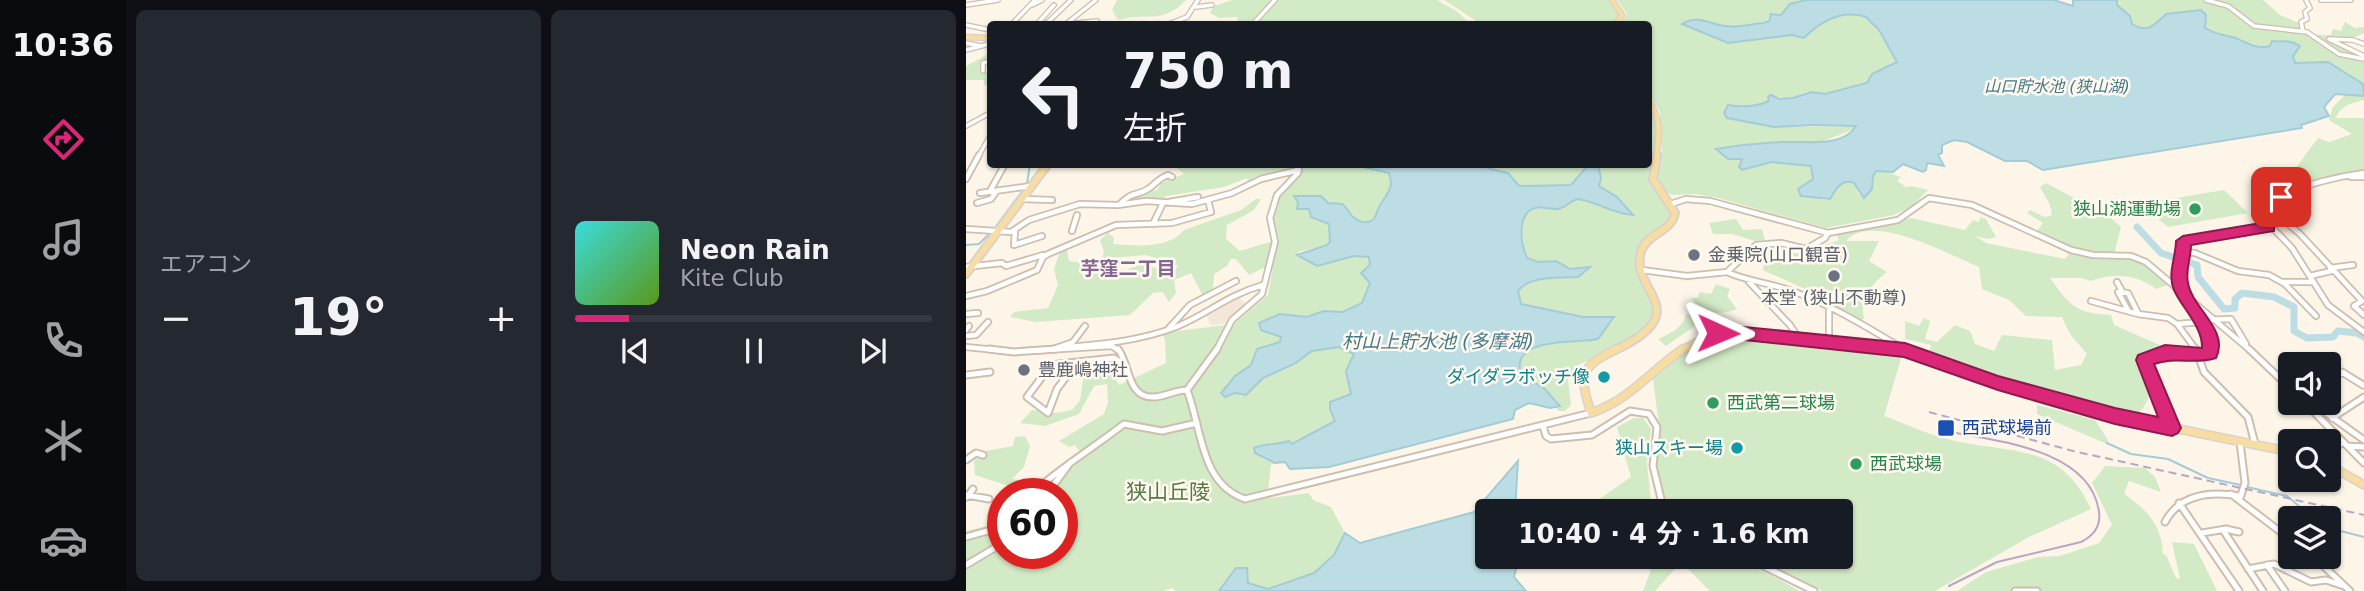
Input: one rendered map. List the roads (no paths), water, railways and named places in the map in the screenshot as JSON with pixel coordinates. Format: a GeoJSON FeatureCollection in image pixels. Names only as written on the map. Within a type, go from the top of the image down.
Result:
{"type":"FeatureCollection","features":[{"type":"Feature","properties":{"kind":"main road"},"geometry":{"type":"LineString","coordinates":[[1612,0],[1622,15],[1618,21]]}},
{"type":"Feature","properties":{"kind":"main road"},"geometry":{"type":"LineString","coordinates":[[966,37],[987,42]]}},
{"type":"Feature","properties":{"kind":"main road"},"geometry":{"type":"LineString","coordinates":[[1652,105],[1657,112],[1659,141],[1653,179],[1671,204],[1674,219],[1645,244],[1641,253],[1642,270],[1658,306],[1654,323],[1638,341],[1593,360],[1586,367],[1582,383],[1590,410],[1601,411],[1613,407],[1682,347],[1701,337],[1735,332],[1905,350],[1998,383],[2115,416],[2278,449]]}},
{"type":"Feature","properties":{"kind":"main road"},"geometry":{"type":"LineString","coordinates":[[967,269],[993,231],[1044,168]]}},
{"type":"Feature","properties":{"kind":"main road"},"geometry":{"type":"LineString","coordinates":[[2341,472],[2364,485]]}},
{"type":"Feature","properties":{"kind":"street"},"geometry":{"type":"LineString","coordinates":[[966,5],[998,0]]}},
{"type":"Feature","properties":{"kind":"street"},"geometry":{"type":"LineString","coordinates":[[1015,21],[1035,0]]}},
{"type":"Feature","properties":{"kind":"street"},"geometry":{"type":"LineString","coordinates":[[1031,5],[1042,0]]}},
{"type":"Feature","properties":{"kind":"street"},"geometry":{"type":"LineString","coordinates":[[1049,21],[1071,0]]}},
{"type":"Feature","properties":{"kind":"street"},"geometry":{"type":"LineString","coordinates":[[1070,21],[1096,0]]}},
{"type":"Feature","properties":{"kind":"street"},"geometry":{"type":"LineString","coordinates":[[1177,21],[1187,17],[1198,0]]}},
{"type":"Feature","properties":{"kind":"street"},"geometry":{"type":"LineString","coordinates":[[1256,21],[1275,0]]}},
{"type":"Feature","properties":{"kind":"street"},"geometry":{"type":"LineString","coordinates":[[2206,0],[2228,5],[2254,26],[2303,31],[2339,54],[2364,58]]}},
{"type":"Feature","properties":{"kind":"street"},"geometry":{"type":"LineString","coordinates":[[2303,31],[2301,22],[2307,19],[2305,12],[2310,8],[2306,0]]}},
{"type":"Feature","properties":{"kind":"street"},"geometry":{"type":"LineString","coordinates":[[2321,0],[2351,0]]}},
{"type":"Feature","properties":{"kind":"street"},"geometry":{"type":"LineString","coordinates":[[1040,21],[1054,5]]}},
{"type":"Feature","properties":{"kind":"street"},"geometry":{"type":"LineString","coordinates":[[1195,7],[1212,5]]}},
{"type":"Feature","properties":{"kind":"street"},"geometry":{"type":"LineString","coordinates":[[966,25],[987,29]]}},
{"type":"Feature","properties":{"kind":"street"},"geometry":{"type":"LineString","coordinates":[[2364,44],[2353,40],[2329,39],[2364,58]]}},
{"type":"Feature","properties":{"kind":"street"},"geometry":{"type":"LineString","coordinates":[[966,43],[987,43]]}},
{"type":"Feature","properties":{"kind":"street"},"geometry":{"type":"LineString","coordinates":[[966,50],[987,44]]}},
{"type":"Feature","properties":{"kind":"street"},"geometry":{"type":"LineString","coordinates":[[983,71],[983,63],[987,62]]}},
{"type":"Feature","properties":{"kind":"street"},"geometry":{"type":"LineString","coordinates":[[966,126],[987,115]]}},
{"type":"Feature","properties":{"kind":"street"},"geometry":{"type":"LineString","coordinates":[[966,179],[987,138]]}},
{"type":"Feature","properties":{"kind":"street"},"geometry":{"type":"LineString","coordinates":[[978,146],[984,148]]}},
{"type":"Feature","properties":{"kind":"street"},"geometry":{"type":"LineString","coordinates":[[990,192],[1003,168]]}},
{"type":"Feature","properties":{"kind":"street"},"geometry":{"type":"LineString","coordinates":[[966,229],[1015,231],[1028,221],[1064,207],[1080,204],[1146,201],[1184,205],[1208,200],[1294,168]]}},
{"type":"Feature","properties":{"kind":"street"},"geometry":{"type":"LineString","coordinates":[[1187,390],[1217,350],[1229,324],[1261,295],[1275,242],[1269,220],[1276,196],[1296,168]]}},
{"type":"Feature","properties":{"kind":"street"},"geometry":{"type":"LineString","coordinates":[[1120,204],[1131,193],[1148,189],[1155,180],[1168,175],[1172,177]]}},
{"type":"Feature","properties":{"kind":"street"},"geometry":{"type":"LineString","coordinates":[[2364,175],[2337,176],[2278,198],[2268,215],[2269,227],[2292,248],[2331,307],[2364,332]]}},
{"type":"Feature","properties":{"kind":"street"},"geometry":{"type":"LineString","coordinates":[[980,193],[1028,186]]}},
{"type":"Feature","properties":{"kind":"street"},"geometry":{"type":"LineString","coordinates":[[977,203],[991,199],[996,191]]}},
{"type":"Feature","properties":{"kind":"street"},"geometry":{"type":"LineString","coordinates":[[1153,224],[1164,204],[1198,197]]}},
{"type":"Feature","properties":{"kind":"street"},"geometry":{"type":"LineString","coordinates":[[1671,204],[1686,199],[1710,201],[1828,233],[1898,220],[1929,198],[1966,203],[2016,222],[2039,237],[2064,248],[2089,255],[2138,258],[2181,290],[2278,377]]}},
{"type":"Feature","properties":{"kind":"street"},"geometry":{"type":"LineString","coordinates":[[2278,198],[2291,211],[2300,213],[2307,210]]}},
{"type":"Feature","properties":{"kind":"street"},"geometry":{"type":"LineString","coordinates":[[1021,199],[1052,200]]}},
{"type":"Feature","properties":{"kind":"street"},"geometry":{"type":"LineString","coordinates":[[967,269],[1002,263],[1006,266],[1045,256],[1116,225],[1172,223],[1211,212],[1208,200]]}},
{"type":"Feature","properties":{"kind":"street"},"geometry":{"type":"LineString","coordinates":[[2268,215],[2280,216],[2291,211]]}},
{"type":"Feature","properties":{"kind":"street"},"geometry":{"type":"LineString","coordinates":[[1072,231],[1077,215]]}},
{"type":"Feature","properties":{"kind":"street"},"geometry":{"type":"LineString","coordinates":[[2280,216],[2362,301],[2354,306],[2364,315]]}},
{"type":"Feature","properties":{"kind":"street"},"geometry":{"type":"LineString","coordinates":[[2172,428],[2144,360],[2165,352],[2199,356],[2210,353],[2211,342],[2202,321],[2181,290],[2185,240],[2269,227]]}},
{"type":"Feature","properties":{"kind":"street"},"geometry":{"type":"LineString","coordinates":[[1015,231],[1013,245],[1042,236]]}},
{"type":"Feature","properties":{"kind":"street"},"geometry":{"type":"LineString","coordinates":[[1727,272],[1756,244],[1774,243],[1806,249],[1825,238],[1828,233]]}},
{"type":"Feature","properties":{"kind":"street"},"geometry":{"type":"LineString","coordinates":[[2182,256],[2195,253],[2238,271],[2269,275],[2282,282],[2316,316]]}},
{"type":"Feature","properties":{"kind":"street"},"geometry":{"type":"LineString","coordinates":[[966,296],[983,293],[1037,270],[1045,256]]}},
{"type":"Feature","properties":{"kind":"street"},"geometry":{"type":"LineString","coordinates":[[2310,276],[2353,265]]}},
{"type":"Feature","properties":{"kind":"street"},"geometry":{"type":"LineString","coordinates":[[1642,270],[1687,276],[1727,272],[1749,282],[1758,296],[1796,331],[1799,340]]}},
{"type":"Feature","properties":{"kind":"street"},"geometry":{"type":"LineString","coordinates":[[1749,282],[1752,280],[1776,284],[1828,306],[1905,350]]}},
{"type":"Feature","properties":{"kind":"street"},"geometry":{"type":"LineString","coordinates":[[1169,328],[1181,313],[1199,300],[1236,281]]}},
{"type":"Feature","properties":{"kind":"street"},"geometry":{"type":"LineString","coordinates":[[2117,282],[2122,292]]}},
{"type":"Feature","properties":{"kind":"street"},"geometry":{"type":"LineString","coordinates":[[2282,282],[2313,282]]}},
{"type":"Feature","properties":{"kind":"street"},"geometry":{"type":"LineString","coordinates":[[1055,350],[1081,344],[1131,342],[1169,328],[1230,296],[1264,285]]}},
{"type":"Feature","properties":{"kind":"street"},"geometry":{"type":"LineString","coordinates":[[2127,310],[2118,292],[2128,293],[2138,314]]}},
{"type":"Feature","properties":{"kind":"street"},"geometry":{"type":"LineString","coordinates":[[2091,301],[2138,314],[2168,318],[2177,324],[2199,356],[2204,372],[2248,417],[2255,444]]}},
{"type":"Feature","properties":{"kind":"street"},"geometry":{"type":"LineString","coordinates":[[1828,306],[1829,342]]}},
{"type":"Feature","properties":{"kind":"street"},"geometry":{"type":"LineString","coordinates":[[966,314],[978,313]]}},
{"type":"Feature","properties":{"kind":"street"},"geometry":{"type":"LineString","coordinates":[[2177,324],[2231,319],[2248,348]]}},
{"type":"Feature","properties":{"kind":"street"},"geometry":{"type":"LineString","coordinates":[[966,336],[976,335],[988,322]]}},
{"type":"Feature","properties":{"kind":"street"},"geometry":{"type":"LineString","coordinates":[[1055,350],[1059,345],[1073,342],[1085,326]]}},
{"type":"Feature","properties":{"kind":"street"},"geometry":{"type":"LineString","coordinates":[[966,347],[1014,352],[1112,346],[1119,350],[1134,388],[1142,394],[1161,398],[1179,389],[1187,390]]}},
{"type":"Feature","properties":{"kind":"street"},"geometry":{"type":"LineString","coordinates":[[1079,360],[1057,389],[1048,413],[1027,397],[1051,365],[1079,360],[1114,358],[1126,365]]}},
{"type":"Feature","properties":{"kind":"street"},"geometry":{"type":"LineString","coordinates":[[966,375],[990,372]]}},
{"type":"Feature","properties":{"kind":"street"},"geometry":{"type":"LineString","coordinates":[[2341,373],[2363,385]]}},
{"type":"Feature","properties":{"kind":"street"},"geometry":{"type":"LineString","coordinates":[[1187,390],[1212,472],[1230,495],[1245,499],[1543,426],[1590,410]]}},
{"type":"Feature","properties":{"kind":"street"},"geometry":{"type":"LineString","coordinates":[[2332,418],[2364,397]]}},
{"type":"Feature","properties":{"kind":"street"},"geometry":{"type":"LineString","coordinates":[[1543,426],[1546,436],[1551,439],[1578,438],[1592,435],[1627,412],[1649,414],[1657,427],[1653,466],[1661,499]]}},
{"type":"Feature","properties":{"kind":"street"},"geometry":{"type":"LineString","coordinates":[[2317,415],[2364,463]]}},
{"type":"Feature","properties":{"kind":"street"},"geometry":{"type":"LineString","coordinates":[[2328,415],[2364,443]]}},
{"type":"Feature","properties":{"kind":"street"},"geometry":{"type":"LineString","coordinates":[[1048,478],[1124,424],[1162,431],[1197,422]]}},
{"type":"Feature","properties":{"kind":"street"},"geometry":{"type":"LineString","coordinates":[[2239,441],[2245,483],[2240,499]]}},
{"type":"Feature","properties":{"kind":"street"},"geometry":{"type":"LineString","coordinates":[[2341,445],[2364,443]]}},
{"type":"Feature","properties":{"kind":"street"},"geometry":{"type":"LineString","coordinates":[[966,460],[976,453],[983,455]]}},
{"type":"Feature","properties":{"kind":"street"},"geometry":{"type":"LineString","coordinates":[[1059,478],[1070,463]]}},
{"type":"Feature","properties":{"kind":"street"},"geometry":{"type":"LineString","coordinates":[[966,496],[973,489]]}},
{"type":"Feature","properties":{"kind":"street"},"geometry":{"type":"LineString","coordinates":[[2165,522],[2170,509],[2190,498],[2230,494],[2278,530]]}},
{"type":"Feature","properties":{"kind":"street"},"geometry":{"type":"LineString","coordinates":[[966,496],[987,499]]}},
{"type":"Feature","properties":{"kind":"street"},"geometry":{"type":"LineString","coordinates":[[2179,503],[2202,533],[2239,591]]}},
{"type":"Feature","properties":{"kind":"street"},"geometry":{"type":"LineString","coordinates":[[2202,533],[2222,530],[2239,532]]}},
{"type":"Feature","properties":{"kind":"street"},"geometry":{"type":"LineString","coordinates":[[2222,530],[2263,591]]}},
{"type":"Feature","properties":{"kind":"street"},"geometry":{"type":"LineString","coordinates":[[966,537],[987,531]]}},
{"type":"Feature","properties":{"kind":"street"},"geometry":{"type":"LineString","coordinates":[[966,565],[987,553]]}},
{"type":"Feature","properties":{"kind":"street"},"geometry":{"type":"LineString","coordinates":[[2248,569],[2274,564],[2311,582],[2326,580],[2344,586]]}},
{"type":"Feature","properties":{"kind":"street"},"geometry":{"type":"LineString","coordinates":[[2267,565],[2285,591]]}},
{"type":"Feature","properties":{"kind":"street"},"geometry":{"type":"LineString","coordinates":[[1774,569],[1814,591]]}},
{"type":"Feature","properties":{"kind":"street"},"geometry":{"type":"LineString","coordinates":[[2326,569],[2350,591]]}},
{"type":"Feature","properties":{"kind":"street"},"geometry":{"type":"LineString","coordinates":[[2015,591],[2037,591]]}},
{"type":"Feature","properties":{"kind":"water","name":"山口貯水池 (狭山湖)"},"geometry":{"type":"Polygon","coordinates":[[[1806,0],[2054,0],[2073,6],[2073,0],[2117,0],[2117,5],[2130,16],[2132,24],[2142,28],[2150,27],[2166,14],[2201,10],[2206,15],[2205,28],[2216,33],[2259,47],[2270,46],[2272,41],[2289,41],[2300,46],[2293,56],[2295,63],[2328,62],[2363,84],[2364,96],[2335,94],[2324,107],[2329,116],[2301,125],[2302,128],[2043,170],[2027,161],[2005,161],[1967,142],[1954,140],[1942,145],[1942,153],[1938,155],[1944,166],[1927,163],[1923,172],[1903,164],[1893,172],[1876,171],[1872,189],[1864,198],[1854,183],[1850,182],[1839,186],[1830,199],[1801,196],[1798,189],[1813,179],[1811,166],[1771,162],[1742,170],[1739,167],[1742,159],[1728,159],[1716,149],[1766,143],[1833,140],[1842,138],[1856,126],[1774,127],[1727,118],[1724,113],[1728,105],[1760,104],[1769,101],[1768,97],[1771,95],[1779,99],[1812,92],[1825,94],[1867,83],[1872,74],[1897,62],[1879,30],[1866,17],[1848,15],[1824,22],[1804,38],[1792,35],[1728,43],[1682,24],[1693,20],[1730,26],[1764,23],[1769,21],[1771,14],[1781,15],[1790,4],[1806,0]]]}},
{"type":"Feature","properties":{"kind":"water","name":"村山上貯水池 (多摩湖)"},"geometry":{"type":"Polygon","coordinates":[[[1367,168],[1488,168],[1508,173],[1519,186],[1571,185],[1585,168],[1599,168],[1601,178],[1599,186],[1617,197],[1633,215],[1578,199],[1558,209],[1541,207],[1529,211],[1522,230],[1527,258],[1538,262],[1556,261],[1570,269],[1590,267],[1578,277],[1546,278],[1530,282],[1518,291],[1521,304],[1583,317],[1614,317],[1598,339],[1548,344],[1525,353],[1520,362],[1521,375],[1544,388],[1560,406],[1550,408],[1529,403],[1515,410],[1513,419],[1329,467],[1290,469],[1285,462],[1275,463],[1255,453],[1254,448],[1289,441],[1292,444],[1335,421],[1330,402],[1351,394],[1346,371],[1354,354],[1339,347],[1312,351],[1296,363],[1263,378],[1246,395],[1235,393],[1225,397],[1221,393],[1235,376],[1251,365],[1257,349],[1280,342],[1281,337],[1261,330],[1259,323],[1280,314],[1307,317],[1324,311],[1343,312],[1362,303],[1370,283],[1361,273],[1370,265],[1369,257],[1354,256],[1317,266],[1297,255],[1330,242],[1329,224],[1311,217],[1309,209],[1297,209],[1298,202],[1294,196],[1321,196],[1328,203],[1342,204],[1359,221],[1368,222],[1375,217],[1390,190],[1389,173],[1367,168]]]}},
{"type":"Feature","properties":{"kind":"water"},"geometry":{"type":"Polygon","coordinates":[[[1518,461],[1516,499],[1485,499],[1518,461]]]}},
{"type":"Feature","properties":{"kind":"water"},"geometry":{"type":"Polygon","coordinates":[[[1474,512],[1475,569],[1516,569],[1514,577],[1526,591],[1219,591],[1236,568],[1247,568],[1248,583],[1268,589],[1314,573],[1334,555],[1345,533],[1360,543],[1474,512]]]}},
{"type":"Feature","properties":{"kind":"waterway"},"geometry":{"type":"LineString","coordinates":[[1027,184],[1029,168]]}},
{"type":"Feature","properties":{"kind":"waterway"},"geometry":{"type":"LineString","coordinates":[[994,229],[1024,189]]}},
{"type":"Feature","properties":{"kind":"waterway"},"geometry":{"type":"LineString","coordinates":[[2137,227],[2161,253],[2197,265],[2198,277],[2224,309],[2235,308],[2235,299],[2242,293],[2274,297],[2294,307],[2294,331],[2307,338],[2333,337],[2338,331],[2357,333],[2364,337]]}},
{"type":"Feature","properties":{"kind":"waterway"},"geometry":{"type":"LineString","coordinates":[[966,245],[979,244],[990,233]]}},
{"type":"Feature","properties":{"kind":"waterway"},"geometry":{"type":"LineString","coordinates":[[2107,443],[2131,454],[2168,459],[2208,478],[2241,485]]}},
{"type":"Feature","properties":{"kind":"waterway"},"geometry":{"type":"LineString","coordinates":[[2247,487],[2287,496],[2299,506]]}},
{"type":"Feature","properties":{"kind":"waterway"},"geometry":{"type":"LineString","coordinates":[[2341,531],[2364,537]]}},
{"type":"Feature","properties":{"kind":"tram line"},"geometry":{"type":"LineString","coordinates":[[1949,586],[1997,562],[2081,542],[2089,537],[2099,522],[2099,512],[2092,491],[2079,475],[2061,462],[2016,445],[1951,432]]}},
{"type":"Feature","properties":{"kind":"railway"},"geometry":{"type":"LineString","coordinates":[[1929,412],[2073,451],[2364,515]]}},
{"type":"Feature","properties":{"kind":"place","name":"狭山湖運動場"},"geometry":{"type":"Point","coordinates":[2195,209]}},
{"type":"Feature","properties":{"kind":"place","name":"金乗院(山口観音)"},"geometry":{"type":"Point","coordinates":[1694,255]}},
{"type":"Feature","properties":{"kind":"place","name":"本堂 (狭山不動尊)"},"geometry":{"type":"Point","coordinates":[1834,276]}},
{"type":"Feature","properties":{"kind":"place","name":"豊鹿嶋神社"},"geometry":{"type":"Point","coordinates":[1024,370]}},
{"type":"Feature","properties":{"kind":"place","name":"ダイダラボッチ像"},"geometry":{"type":"Point","coordinates":[1604,377]}},
{"type":"Feature","properties":{"kind":"place","name":"西武第二球場"},"geometry":{"type":"Point","coordinates":[1713,403]}},
{"type":"Feature","properties":{"kind":"place","name":"西武球場前"},"geometry":{"type":"Point","coordinates":[1946,428]}},
{"type":"Feature","properties":{"kind":"place","name":"狭山スキー場"},"geometry":{"type":"Point","coordinates":[1737,448]}},
{"type":"Feature","properties":{"kind":"place","name":"西武球場"},"geometry":{"type":"Point","coordinates":[1856,464]}},
{"type":"Feature","properties":{"kind":"district","name":"芋窪二丁目"},"geometry":{"type":"Point","coordinates":[1128,268]}},
{"type":"Feature","properties":{"kind":"park label","name":"狭山丘陵"},"geometry":{"type":"Point","coordinates":[1168,492]}}]}
